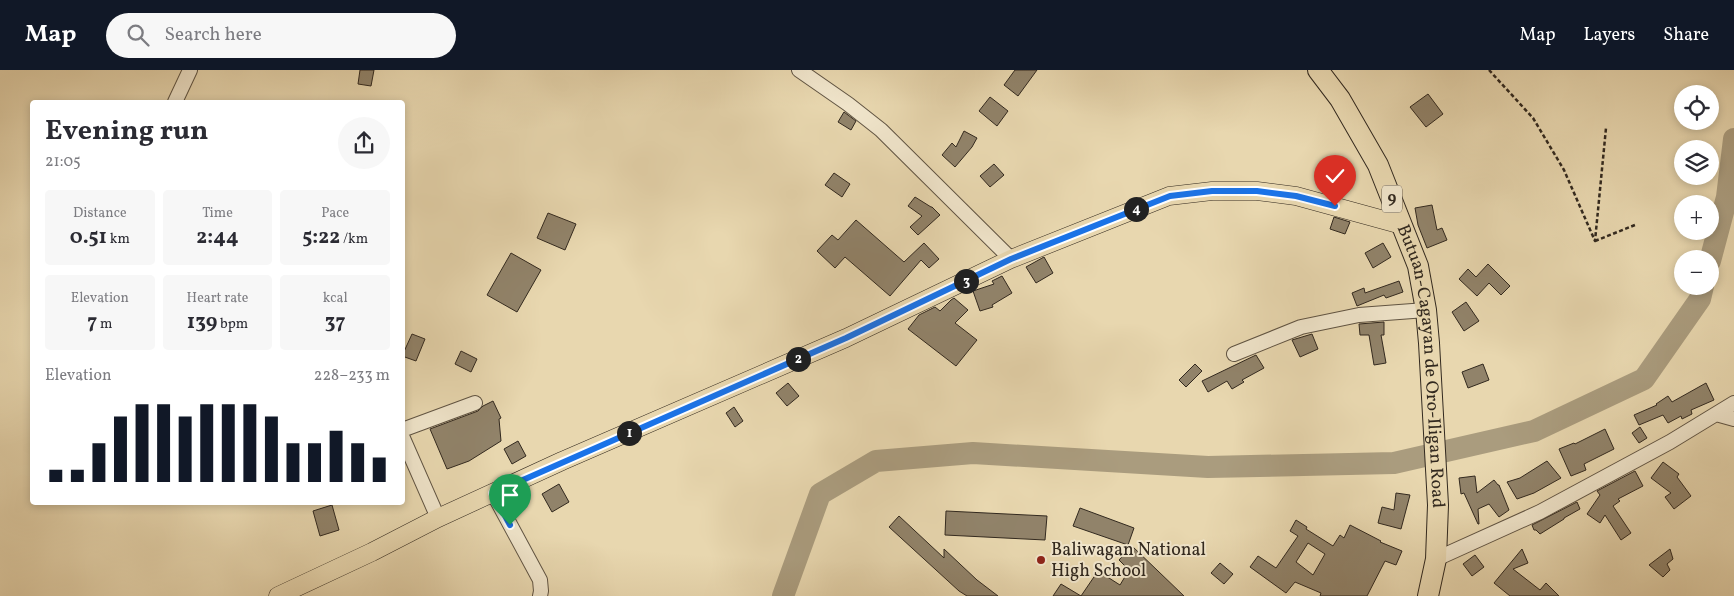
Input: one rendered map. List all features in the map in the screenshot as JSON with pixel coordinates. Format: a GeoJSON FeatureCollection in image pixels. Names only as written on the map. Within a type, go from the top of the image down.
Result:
{"type":"FeatureCollection","features":[{"type":"Feature","properties":{"kind":"highway","name":"Butuan-Cagayan de Oro-Iligan Road"},"geometry":{"type":"LineString","coordinates":[[1318,70],[1340,99],[1378,165],[1418,266],[1426,310],[1429,343],[1438,505],[1436,559],[1428,596]]}},
{"type":"Feature","properties":{"kind":"main road"},"geometry":{"type":"LineString","coordinates":[[278,596],[372,552],[438,518],[846,338],[1011,259],[1170,196],[1212,191],[1257,191],[1296,196],[1402,225]]}},
{"type":"Feature","properties":{"kind":"street"},"geometry":{"type":"LineString","coordinates":[[175,100],[190,70]]}},
{"type":"Feature","properties":{"kind":"street"},"geometry":{"type":"LineString","coordinates":[[799,70],[848,104],[880,130],[1011,259]]}},
{"type":"Feature","properties":{"kind":"street"},"geometry":{"type":"LineString","coordinates":[[1234,354],[1301,327],[1359,315],[1426,310]]}},
{"type":"Feature","properties":{"kind":"street"},"geometry":{"type":"LineString","coordinates":[[405,429],[475,403]]}},
{"type":"Feature","properties":{"kind":"street"},"geometry":{"type":"LineString","coordinates":[[1436,559],[1540,512],[1670,442],[1734,403]]}},
{"type":"Feature","properties":{"kind":"street"},"geometry":{"type":"LineString","coordinates":[[1716,414],[1734,419]]}},
{"type":"Feature","properties":{"kind":"street"},"geometry":{"type":"LineString","coordinates":[[405,443],[438,518]]}},
{"type":"Feature","properties":{"kind":"street"},"geometry":{"type":"LineString","coordinates":[[493,493],[540,580],[540,596]]}},
{"type":"Feature","properties":{"kind":"path"},"geometry":{"type":"LineString","coordinates":[[1489,70],[1533,118],[1564,170],[1595,241]]}},
{"type":"Feature","properties":{"kind":"path"},"geometry":{"type":"LineString","coordinates":[[1595,241],[1606,128]]}},
{"type":"Feature","properties":{"kind":"path"},"geometry":{"type":"LineString","coordinates":[[1595,241],[1635,225]]}},
{"type":"Feature","properties":{"kind":"building"},"geometry":{"type":"Polygon","coordinates":[[[360,70],[374,70],[371,86],[358,84],[360,70]]]}},
{"type":"Feature","properties":{"kind":"building"},"geometry":{"type":"Polygon","coordinates":[[[1015,70],[1037,70],[1018,96],[1004,85],[1015,70]]]}},
{"type":"Feature","properties":{"kind":"building"},"geometry":{"type":"Polygon","coordinates":[[[1428,94],[1443,114],[1426,127],[1410,107],[1428,94]]]}},
{"type":"Feature","properties":{"kind":"building"},"geometry":{"type":"Polygon","coordinates":[[[990,97],[1008,111],[997,126],[979,111],[990,97]]]}},
{"type":"Feature","properties":{"kind":"building"},"geometry":{"type":"Polygon","coordinates":[[[844,112],[856,121],[851,130],[838,122],[844,112]]]}},
{"type":"Feature","properties":{"kind":"building"},"geometry":{"type":"Polygon","coordinates":[[[964,131],[977,138],[955,167],[942,155],[952,143],[956,147],[964,131]]]}},
{"type":"Feature","properties":{"kind":"building"},"geometry":{"type":"Polygon","coordinates":[[[994,164],[1004,175],[990,187],[980,176],[994,164]]]}},
{"type":"Feature","properties":{"kind":"building"},"geometry":{"type":"Polygon","coordinates":[[[834,173],[850,184],[842,197],[825,185],[834,173]]]}},
{"type":"Feature","properties":{"kind":"building"},"geometry":{"type":"Polygon","coordinates":[[[915,197],[932,207],[940,215],[918,235],[910,227],[922,216],[908,206],[915,197]]]}},
{"type":"Feature","properties":{"kind":"building"},"geometry":{"type":"Polygon","coordinates":[[[1432,205],[1437,230],[1442,228],[1447,240],[1427,248],[1418,225],[1415,208],[1432,205]]]}},
{"type":"Feature","properties":{"kind":"building"},"geometry":{"type":"Polygon","coordinates":[[[548,213],[576,224],[565,250],[537,238],[548,213]]]}},
{"type":"Feature","properties":{"kind":"building"},"geometry":{"type":"Polygon","coordinates":[[[1334,217],[1350,222],[1345,234],[1330,229],[1334,217]]]}},
{"type":"Feature","properties":{"kind":"building"},"geometry":{"type":"Polygon","coordinates":[[[856,220],[904,262],[924,243],[939,259],[929,268],[921,260],[890,296],[845,257],[835,268],[817,251],[832,235],[838,240],[856,220]]]}},
{"type":"Feature","properties":{"kind":"building"},"geometry":{"type":"Polygon","coordinates":[[[1383,243],[1391,257],[1373,268],[1365,253],[1383,243]]]}},
{"type":"Feature","properties":{"kind":"building"},"geometry":{"type":"Polygon","coordinates":[[[511,253],[541,270],[517,312],[487,295],[511,253]]]}},
{"type":"Feature","properties":{"kind":"building"},"geometry":{"type":"Polygon","coordinates":[[[1044,257],[1053,273],[1036,283],[1026,267],[1044,257]]]}},
{"type":"Feature","properties":{"kind":"building"},"geometry":{"type":"Polygon","coordinates":[[[1488,264],[1510,286],[1501,295],[1489,283],[1477,296],[1459,279],[1468,269],[1476,277],[1488,264]]]}},
{"type":"Feature","properties":{"kind":"building"},"geometry":{"type":"Polygon","coordinates":[[[1002,276],[1012,293],[992,305],[993,307],[980,311],[973,291],[994,284],[992,281],[1002,276]]]}},
{"type":"Feature","properties":{"kind":"building"},"geometry":{"type":"Polygon","coordinates":[[[1399,281],[1403,292],[1386,298],[1384,295],[1357,306],[1352,293],[1364,288],[1365,293],[1399,281]]]}},
{"type":"Feature","properties":{"kind":"building"},"geometry":{"type":"Polygon","coordinates":[[[954,298],[968,310],[955,323],[977,340],[956,366],[908,329],[919,315],[935,307],[940,311],[954,298]]]}},
{"type":"Feature","properties":{"kind":"building"},"geometry":{"type":"Polygon","coordinates":[[[1466,302],[1479,321],[1464,331],[1452,312],[1466,302]]]}},
{"type":"Feature","properties":{"kind":"building"},"geometry":{"type":"Polygon","coordinates":[[[1384,322],[1384,335],[1381,335],[1386,363],[1374,365],[1369,335],[1360,335],[1359,324],[1384,322]]]}},
{"type":"Feature","properties":{"kind":"building"},"geometry":{"type":"Polygon","coordinates":[[[412,334],[425,339],[416,361],[405,357],[405,349],[412,334]]]}},
{"type":"Feature","properties":{"kind":"building"},"geometry":{"type":"Polygon","coordinates":[[[1312,334],[1318,349],[1300,357],[1292,340],[1312,334]]]}},
{"type":"Feature","properties":{"kind":"building"},"geometry":{"type":"Polygon","coordinates":[[[461,351],[477,359],[471,372],[455,364],[461,351]]]}},
{"type":"Feature","properties":{"kind":"building"},"geometry":{"type":"Polygon","coordinates":[[[1256,355],[1264,368],[1242,380],[1244,382],[1232,389],[1227,381],[1208,392],[1202,381],[1256,355]]]}},
{"type":"Feature","properties":{"kind":"building"},"geometry":{"type":"Polygon","coordinates":[[[1195,364],[1202,371],[1186,387],[1179,380],[1195,364]]]}},
{"type":"Feature","properties":{"kind":"building"},"geometry":{"type":"Polygon","coordinates":[[[1483,364],[1489,380],[1468,388],[1462,372],[1483,364]]]}},
{"type":"Feature","properties":{"kind":"building"},"geometry":{"type":"Polygon","coordinates":[[[788,383],[799,396],[787,406],[776,393],[788,383]]]}},
{"type":"Feature","properties":{"kind":"building"},"geometry":{"type":"Polygon","coordinates":[[[1706,383],[1714,400],[1691,410],[1692,414],[1682,419],[1681,416],[1668,423],[1663,415],[1639,425],[1634,415],[1657,405],[1668,396],[1672,402],[1706,383]]]}},
{"type":"Feature","properties":{"kind":"building"},"geometry":{"type":"Polygon","coordinates":[[[493,401],[501,418],[499,419],[501,441],[469,461],[447,469],[430,429],[478,411],[493,401]]]}},
{"type":"Feature","properties":{"kind":"building"},"geometry":{"type":"Polygon","coordinates":[[[734,407],[743,421],[735,427],[726,413],[734,407]]]}},
{"type":"Feature","properties":{"kind":"building"},"geometry":{"type":"Polygon","coordinates":[[[1640,427],[1647,438],[1639,443],[1632,433],[1640,427]]]}},
{"type":"Feature","properties":{"kind":"building"},"geometry":{"type":"Polygon","coordinates":[[[1605,429],[1614,449],[1584,464],[1586,470],[1571,476],[1559,449],[1575,444],[1605,429]]]}},
{"type":"Feature","properties":{"kind":"building"},"geometry":{"type":"Polygon","coordinates":[[[518,441],[526,456],[512,464],[504,449],[518,441]]]}},
{"type":"Feature","properties":{"kind":"building"},"geometry":{"type":"Polygon","coordinates":[[[1547,461],[1561,478],[1534,493],[1517,499],[1507,482],[1520,478],[1547,461]]]}},
{"type":"Feature","properties":{"kind":"building"},"geometry":{"type":"Polygon","coordinates":[[[1663,462],[1679,474],[1677,477],[1691,496],[1674,509],[1665,497],[1671,493],[1651,478],[1663,462]]]}},
{"type":"Feature","properties":{"kind":"building"},"geometry":{"type":"Polygon","coordinates":[[[1635,471],[1643,486],[1618,499],[1620,501],[1613,506],[1631,533],[1621,540],[1605,515],[1600,523],[1587,514],[1600,495],[1597,491],[1635,471]]]}},
{"type":"Feature","properties":{"kind":"building"},"geometry":{"type":"Polygon","coordinates":[[[1475,476],[1477,493],[1494,480],[1499,485],[1509,510],[1499,517],[1489,504],[1478,509],[1479,524],[1464,493],[1461,494],[1459,478],[1475,476]]]}},
{"type":"Feature","properties":{"kind":"building"},"geometry":{"type":"Polygon","coordinates":[[[559,484],[569,502],[552,512],[542,494],[559,484]]]}},
{"type":"Feature","properties":{"kind":"building"},"geometry":{"type":"Polygon","coordinates":[[[1396,493],[1410,495],[1401,529],[1378,523],[1382,507],[1394,510],[1396,493]]]}},
{"type":"Feature","properties":{"kind":"building"},"geometry":{"type":"Polygon","coordinates":[[[1577,502],[1580,509],[1540,534],[1534,530],[1532,525],[1577,502]]]}},
{"type":"Feature","properties":{"kind":"building"},"geometry":{"type":"Polygon","coordinates":[[[332,505],[339,530],[320,536],[313,511],[332,505]]]}},
{"type":"Feature","properties":{"kind":"building"},"geometry":{"type":"Polygon","coordinates":[[[1080,508],[1134,528],[1128,545],[1073,526],[1080,508]]]}},
{"type":"Feature","properties":{"kind":"building"},"geometry":{"type":"Polygon","coordinates":[[[946,511],[1047,516],[1045,540],[945,535],[946,511]]]}},
{"type":"Feature","properties":{"kind":"building"},"geometry":{"type":"Polygon","coordinates":[[[899,516],[944,558],[944,549],[977,580],[998,596],[967,596],[959,591],[889,527],[899,516]]]}},
{"type":"Feature","properties":{"kind":"building"},"geometry":{"type":"Polygon","coordinates":[[[1296,520],[1307,527],[1306,529],[1333,546],[1340,535],[1344,538],[1350,525],[1380,542],[1402,551],[1396,565],[1385,561],[1367,596],[1320,596],[1321,593],[1295,582],[1286,593],[1250,567],[1258,556],[1276,568],[1298,536],[1290,531],[1296,520]],[[1308,543],[1296,562],[1313,575],[1325,554],[1308,543]]]}},
{"type":"Feature","properties":{"kind":"building"},"geometry":{"type":"Polygon","coordinates":[[[1132,546],[1184,596],[1081,596],[1098,571],[1120,585],[1129,570],[1119,560],[1132,546]]]}},
{"type":"Feature","properties":{"kind":"building"},"geometry":{"type":"Polygon","coordinates":[[[1522,549],[1528,563],[1513,569],[1540,590],[1546,583],[1559,596],[1510,596],[1494,583],[1522,549]]]}},
{"type":"Feature","properties":{"kind":"building"},"geometry":{"type":"Polygon","coordinates":[[[1670,549],[1673,559],[1667,564],[1670,570],[1663,577],[1649,565],[1670,549]]]}},
{"type":"Feature","properties":{"kind":"building"},"geometry":{"type":"Polygon","coordinates":[[[1475,555],[1484,567],[1472,576],[1463,564],[1475,555]]]}},
{"type":"Feature","properties":{"kind":"building"},"geometry":{"type":"Polygon","coordinates":[[[1220,563],[1233,574],[1224,584],[1211,573],[1220,563]]]}},
{"type":"Feature","properties":{"kind":"building"},"geometry":{"type":"Polygon","coordinates":[[[1061,584],[1081,596],[1053,596],[1061,584]]]}},
{"type":"Feature","properties":{"kind":"waterway"},"geometry":{"type":"LineString","coordinates":[[1713,250],[1727,197],[1734,139]]}},
{"type":"Feature","properties":{"kind":"waterway"},"geometry":{"type":"LineString","coordinates":[[783,596],[820,494],[876,461],[973,453],[1208,467],[1394,463],[1534,431],[1644,379],[1701,295]]}},
{"type":"Feature","properties":{"kind":"place","name":"Baliwagan National High School"},"geometry":{"type":"Point","coordinates":[1041,560]}},
{"type":"Feature","properties":{"kind":"route"},"geometry":{"type":"LineString","coordinates":[[510,525],[493,493],[562,461],[846,338],[1011,259],[1134,209],[1170,196],[1212,191],[1257,191],[1296,196],[1335,206]]}}]}
